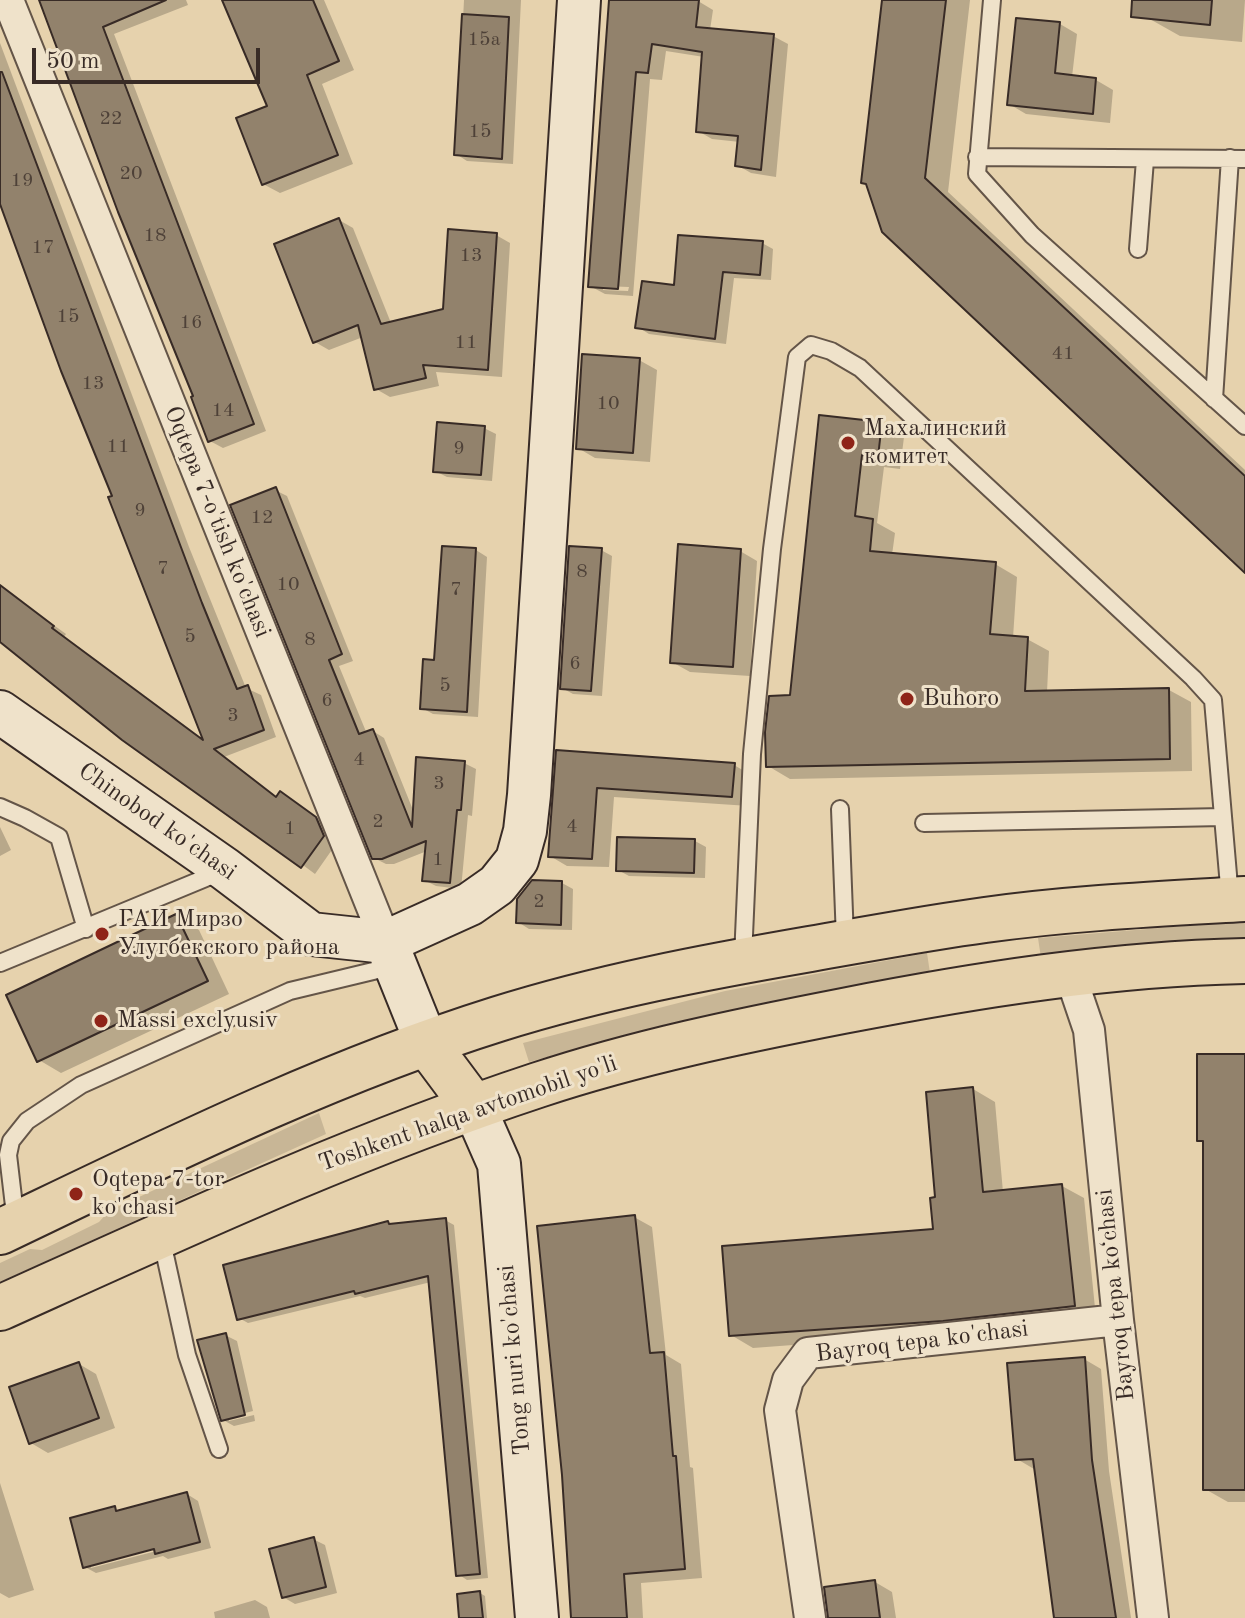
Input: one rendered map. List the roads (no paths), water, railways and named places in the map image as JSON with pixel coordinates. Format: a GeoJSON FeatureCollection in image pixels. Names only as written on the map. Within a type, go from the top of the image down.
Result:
{"type":"FeatureCollection","features":[{"type":"Feature","properties":{"kind":"highway"},"geometry":{"type":"LineString","coordinates":[[8,1228],[256,1113],[427,1044],[563,1000],[743,960],[1001,918],[1103,907],[1238,900]]}},
{"type":"Feature","properties":{"kind":"highway","name":"Toshkent halqa avtomobil yo'li"},"geometry":{"type":"LineString","coordinates":[[0,1308],[325,1164],[474,1107],[598,1066],[730,1033],[994,982],[1245,961]]}},
{"type":"Feature","properties":{"kind":"highway"},"geometry":{"type":"LineString","coordinates":[[427,1044],[474,1107]]}},
{"type":"Feature","properties":{"kind":"street","name":"Oqtepa 7-o'tish ko'chasi"},"geometry":{"type":"LineString","coordinates":[[8,0],[427,1044]]}},
{"type":"Feature","properties":{"kind":"street"},"geometry":{"type":"LineString","coordinates":[[391,954],[497,885],[517,860],[525,831],[579,0]]}},
{"type":"Feature","properties":{"kind":"street","name":"Chinobod ko'chasi"},"geometry":{"type":"LineString","coordinates":[[0,712],[225,869],[311,934],[391,954]]}},
{"type":"Feature","properties":{"kind":"street","name":"Bayroq tepa koʻchasi"},"geometry":{"type":"LineString","coordinates":[[1070,974],[1089,1030],[1118,1320],[1153,1618]]}},
{"type":"Feature","properties":{"kind":"street","name":"Tong nuri ko'chasi"},"geometry":{"type":"LineString","coordinates":[[474,1107],[499,1164],[537,1618]]}},
{"type":"Feature","properties":{"kind":"street","name":"Bayroq tepa ko'chasi"},"geometry":{"type":"LineString","coordinates":[[810,1618],[780,1410],[788,1380],[808,1353],[1118,1320]]}},
{"type":"Feature","properties":{"kind":"lane"},"geometry":{"type":"LineString","coordinates":[[992,0],[977,174],[1032,235],[1245,426]]}},
{"type":"Feature","properties":{"kind":"lane"},"geometry":{"type":"LineString","coordinates":[[977,157],[1237,158],[1214,399]]}},
{"type":"Feature","properties":{"kind":"lane"},"geometry":{"type":"LineString","coordinates":[[1138,249],[1145,160]]}},
{"type":"Feature","properties":{"kind":"lane"},"geometry":{"type":"LineString","coordinates":[[743,960],[752,754],[772,549],[797,357],[811,345],[831,351],[860,368],[1213,700],[1223,817],[1238,900]]}},
{"type":"Feature","properties":{"kind":"lane"},"geometry":{"type":"LineString","coordinates":[[0,807],[59,837],[86,929]]}},
{"type":"Feature","properties":{"kind":"lane"},"geometry":{"type":"LineString","coordinates":[[840,809],[845,943]]}},
{"type":"Feature","properties":{"kind":"lane"},"geometry":{"type":"LineString","coordinates":[[924,823],[1223,817]]}},
{"type":"Feature","properties":{"kind":"lane"},"geometry":{"type":"LineString","coordinates":[[0,963],[225,869]]}},
{"type":"Feature","properties":{"kind":"lane"},"geometry":{"type":"LineString","coordinates":[[8,1228],[8,1155],[11,1141],[27,1121],[81,1085],[290,991],[391,954]]}},
{"type":"Feature","properties":{"kind":"lane"},"geometry":{"type":"LineString","coordinates":[[160,1236],[187,1355],[219,1449]]}},
{"type":"Feature","properties":{"kind":"place","name":"Махалинский комитет"},"geometry":{"type":"Point","coordinates":[848,443]}},
{"type":"Feature","properties":{"kind":"place","name":"Buhoro"},"geometry":{"type":"Point","coordinates":[907,699]}},
{"type":"Feature","properties":{"kind":"place","name":"ГАИ Мирзо Улугбекского района"},"geometry":{"type":"Point","coordinates":[102,934]}},
{"type":"Feature","properties":{"kind":"place","name":"Massi exclyusiv"},"geometry":{"type":"Point","coordinates":[101,1021]}},
{"type":"Feature","properties":{"kind":"place","name":"Oqtepa 7-tor ko'chasi"},"geometry":{"type":"Point","coordinates":[76,1194]}}]}
